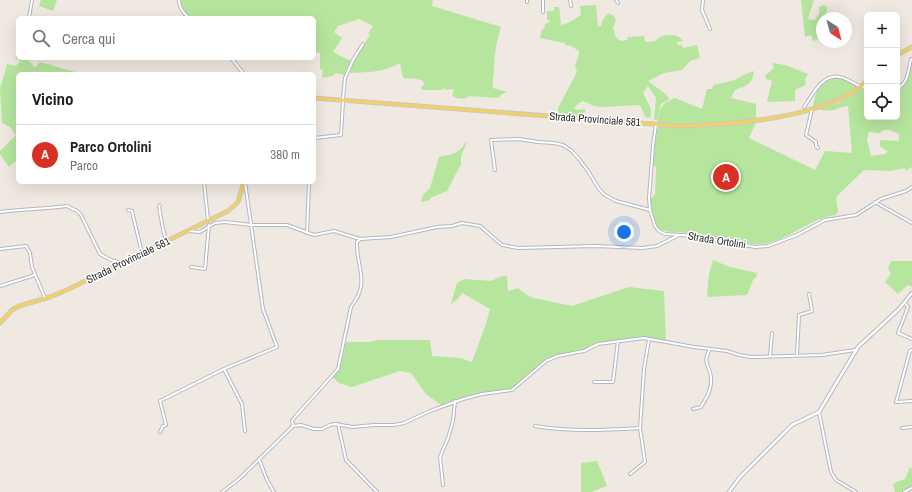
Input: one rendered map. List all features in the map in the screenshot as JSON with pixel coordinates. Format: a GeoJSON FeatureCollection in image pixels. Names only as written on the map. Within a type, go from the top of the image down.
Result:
{"type":"FeatureCollection","features":[{"type":"Feature","properties":{"kind":"main road"},"geometry":{"type":"LineString","coordinates":[[900,53],[912,47]]}},
{"type":"Feature","properties":{"kind":"main road","name":"Strada Provinciale 581"},"geometry":{"type":"LineString","coordinates":[[316,98],[679,126],[739,122],[786,115],[838,101],[850,95],[864,84]]}},
{"type":"Feature","properties":{"kind":"main road","name":"Strada Provinciale 581"},"geometry":{"type":"LineString","coordinates":[[0,323],[15,308],[69,289],[228,211],[234,206],[241,196],[244,184]]}},
{"type":"Feature","properties":{"kind":"main road"},"geometry":{"type":"LineString","coordinates":[[729,492],[740,477],[792,426],[819,412],[855,350],[905,303],[912,293]]}},
{"type":"Feature","properties":{"kind":"street"},"geometry":{"type":"LineString","coordinates":[[29,16],[32,0]]}},
{"type":"Feature","properties":{"kind":"street"},"geometry":{"type":"LineString","coordinates":[[179,0],[179,6],[186,16]]}},
{"type":"Feature","properties":{"kind":"street"},"geometry":{"type":"LineString","coordinates":[[542,12],[543,0]]}},
{"type":"Feature","properties":{"kind":"street"},"geometry":{"type":"LineString","coordinates":[[570,0],[571,6]]}},
{"type":"Feature","properties":{"kind":"street"},"geometry":{"type":"LineString","coordinates":[[703,0],[702,10],[710,30]]}},
{"type":"Feature","properties":{"kind":"street"},"geometry":{"type":"LineString","coordinates":[[316,138],[341,135],[345,78],[353,60],[363,44]]}},
{"type":"Feature","properties":{"kind":"street"},"geometry":{"type":"LineString","coordinates":[[900,87],[907,79],[911,59]]}},
{"type":"Feature","properties":{"kind":"street"},"geometry":{"type":"LineString","coordinates":[[232,60],[242,72]]}},
{"type":"Feature","properties":{"kind":"street"},"geometry":{"type":"LineString","coordinates":[[804,107],[820,84],[828,78],[838,76],[864,88]]}},
{"type":"Feature","properties":{"kind":"street"},"geometry":{"type":"LineString","coordinates":[[812,109],[806,135],[816,142],[816,146],[818,148]]}},
{"type":"Feature","properties":{"kind":"street","name":"Strada Ortolini"},"geometry":{"type":"LineString","coordinates":[[656,124],[649,198],[653,224],[659,231],[665,234],[762,247],[776,243],[825,220],[856,215],[875,202],[906,191],[912,187]]}},
{"type":"Feature","properties":{"kind":"street"},"geometry":{"type":"LineString","coordinates":[[495,170],[491,140],[519,139],[556,143],[575,153],[604,195],[616,201],[650,210]]}},
{"type":"Feature","properties":{"kind":"street"},"geometry":{"type":"LineString","coordinates":[[204,184],[208,220]]}},
{"type":"Feature","properties":{"kind":"street"},"geometry":{"type":"LineString","coordinates":[[160,432],[163,426],[166,425],[160,401],[224,369],[277,347],[263,309],[252,225],[250,223],[244,184]]}},
{"type":"Feature","properties":{"kind":"street"},"geometry":{"type":"LineString","coordinates":[[307,233],[309,184]]}},
{"type":"Feature","properties":{"kind":"street"},"geometry":{"type":"LineString","coordinates":[[875,202],[912,223]]}},
{"type":"Feature","properties":{"kind":"street"},"geometry":{"type":"LineString","coordinates":[[160,205],[158,207],[162,230],[166,241]]}},
{"type":"Feature","properties":{"kind":"street"},"geometry":{"type":"LineString","coordinates":[[0,212],[67,206],[72,208],[80,215],[100,254],[111,260],[122,263]]}},
{"type":"Feature","properties":{"kind":"street"},"geometry":{"type":"LineString","coordinates":[[128,210],[132,211],[142,253]]}},
{"type":"Feature","properties":{"kind":"street"},"geometry":{"type":"LineString","coordinates":[[188,231],[200,232],[209,226],[221,222],[252,225],[287,225],[307,233],[315,234],[333,231],[360,239],[391,237],[462,223],[480,226],[502,245],[518,248],[595,246],[643,248],[657,246],[679,235]]}},
{"type":"Feature","properties":{"kind":"street"},"geometry":{"type":"LineString","coordinates":[[191,267],[205,269],[209,226]]}},
{"type":"Feature","properties":{"kind":"street"},"geometry":{"type":"LineString","coordinates":[[293,426],[292,421],[294,417],[338,369],[351,307],[361,288],[361,269],[357,249],[357,242],[360,239]]}},
{"type":"Feature","properties":{"kind":"street"},"geometry":{"type":"LineString","coordinates":[[0,249],[26,246],[30,253],[35,276],[45,298]]}},
{"type":"Feature","properties":{"kind":"street"},"geometry":{"type":"LineString","coordinates":[[0,286],[35,276]]}},
{"type":"Feature","properties":{"kind":"street"},"geometry":{"type":"LineString","coordinates":[[797,355],[799,314],[812,312],[809,294]]}},
{"type":"Feature","properties":{"kind":"street"},"geometry":{"type":"LineString","coordinates":[[905,303],[908,307],[898,333],[912,339]]}},
{"type":"Feature","properties":{"kind":"street"},"geometry":{"type":"LineString","coordinates":[[770,356],[772,333]]}},
{"type":"Feature","properties":{"kind":"street"},"geometry":{"type":"LineString","coordinates":[[222,492],[240,479],[293,426],[301,425],[314,430],[338,424],[353,428],[404,423],[456,401],[482,394],[507,392],[512,390],[546,361],[558,356],[584,351],[598,344],[644,338],[727,351],[751,357],[822,355],[855,350]]}},
{"type":"Feature","properties":{"kind":"street"},"geometry":{"type":"LineString","coordinates":[[630,474],[645,462],[640,428],[644,369],[649,339]]}},
{"type":"Feature","properties":{"kind":"street"},"geometry":{"type":"LineString","coordinates":[[594,382],[613,382],[618,341]]}},
{"type":"Feature","properties":{"kind":"street"},"geometry":{"type":"LineString","coordinates":[[693,410],[701,407],[710,391],[711,377],[706,362],[706,356],[710,349]]}},
{"type":"Feature","properties":{"kind":"street"},"geometry":{"type":"LineString","coordinates":[[912,350],[910,351],[896,402],[912,401]]}},
{"type":"Feature","properties":{"kind":"street"},"geometry":{"type":"LineString","coordinates":[[224,369],[242,404],[245,431]]}},
{"type":"Feature","properties":{"kind":"street"},"geometry":{"type":"LineString","coordinates":[[443,485],[440,457],[453,422],[456,401]]}},
{"type":"Feature","properties":{"kind":"street"},"geometry":{"type":"LineString","coordinates":[[819,412],[831,472],[836,480],[856,492]]}},
{"type":"Feature","properties":{"kind":"street"},"geometry":{"type":"LineString","coordinates":[[338,424],[346,460],[377,492]]}},
{"type":"Feature","properties":{"kind":"street"},"geometry":{"type":"LineString","coordinates":[[535,426],[565,430],[614,430],[640,428]]}},
{"type":"Feature","properties":{"kind":"street"},"geometry":{"type":"LineString","coordinates":[[902,428],[912,427]]}},
{"type":"Feature","properties":{"kind":"street"},"geometry":{"type":"LineString","coordinates":[[260,459],[267,480],[274,492]]}},
{"type":"Feature","properties":{"kind":"street"},"geometry":{"type":"LineString","coordinates":[[904,492],[912,488]]}},
{"type":"Feature","properties":{"kind":"green space"},"geometry":{"type":"Polygon","coordinates":[[[41,0],[57,0],[53,11],[39,6],[41,0]]]}},
{"type":"Feature","properties":{"kind":"green space"},"geometry":{"type":"Polygon","coordinates":[[[181,0],[433,0],[432,6],[501,27],[495,53],[493,88],[507,92],[500,95],[499,98],[469,96],[461,99],[452,96],[454,90],[452,89],[446,90],[444,88],[442,90],[423,90],[421,88],[424,84],[423,81],[403,78],[400,63],[387,69],[348,73],[355,58],[370,35],[368,34],[373,26],[359,19],[338,26],[334,32],[342,38],[333,52],[351,61],[344,75],[336,73],[333,76],[322,78],[323,69],[320,70],[320,53],[316,52],[316,16],[188,16],[182,9],[181,0]]]}},
{"type":"Feature","properties":{"kind":"green space"},"geometry":{"type":"Polygon","coordinates":[[[801,0],[814,0],[808,19],[815,20],[816,18],[816,40],[813,41],[811,35],[805,37],[801,0]]]}},
{"type":"Feature","properties":{"kind":"green space"},"geometry":{"type":"Polygon","coordinates":[[[596,5],[598,26],[601,26],[604,18],[609,13],[614,15],[616,21],[613,27],[615,36],[618,40],[623,41],[627,40],[628,37],[644,36],[645,42],[656,41],[658,38],[669,35],[678,36],[683,41],[677,42],[677,45],[681,45],[683,48],[697,45],[700,58],[690,61],[682,70],[664,73],[648,81],[670,99],[661,104],[657,120],[654,120],[656,98],[648,86],[643,93],[651,109],[651,117],[648,118],[645,116],[640,105],[602,107],[594,106],[583,101],[574,108],[577,110],[585,109],[585,112],[577,114],[561,114],[560,116],[558,108],[577,72],[575,66],[579,51],[564,43],[540,38],[545,24],[550,22],[550,20],[547,20],[547,11],[554,11],[554,7],[559,7],[561,25],[568,23],[581,15],[580,6],[596,5]]]}},
{"type":"Feature","properties":{"kind":"green space"},"geometry":{"type":"Polygon","coordinates":[[[824,5],[827,7],[826,12],[819,12],[819,7],[824,5]]]}},
{"type":"Feature","properties":{"kind":"green space"},"geometry":{"type":"Polygon","coordinates":[[[912,58],[912,168],[911,167],[906,171],[905,168],[891,171],[864,170],[836,197],[838,212],[836,215],[819,220],[785,237],[768,243],[742,243],[707,235],[669,232],[659,229],[651,206],[651,198],[655,195],[656,167],[653,165],[658,127],[697,128],[756,122],[749,138],[815,170],[825,151],[852,153],[848,106],[832,110],[818,109],[839,103],[861,89],[864,90],[864,120],[900,120],[900,88],[904,84],[909,72],[912,58]],[[883,130],[880,133],[869,132],[867,139],[871,156],[887,153],[887,151],[880,146],[880,140],[898,141],[899,134],[889,130],[883,130]]]}},
{"type":"Feature","properties":{"kind":"green space"},"geometry":{"type":"Polygon","coordinates":[[[18,60],[29,60],[34,67],[36,67],[40,62],[75,72],[16,72],[16,135],[10,127],[2,123],[0,89],[7,64],[16,66],[20,61],[18,60]]]}},
{"type":"Feature","properties":{"kind":"green space"},"geometry":{"type":"Polygon","coordinates":[[[772,63],[785,65],[808,74],[805,79],[806,85],[795,90],[795,101],[767,102],[772,81],[766,79],[765,76],[774,68],[772,63]]]}},
{"type":"Feature","properties":{"kind":"green space"},"geometry":{"type":"Polygon","coordinates":[[[754,71],[750,82],[735,90],[731,98],[756,104],[756,119],[692,125],[657,123],[659,113],[663,105],[670,100],[675,98],[702,109],[707,89],[712,89],[713,85],[735,80],[754,71]]]}},
{"type":"Feature","properties":{"kind":"green space"},"geometry":{"type":"Polygon","coordinates":[[[836,77],[856,86],[856,88],[835,100],[813,107],[815,96],[819,88],[825,82],[836,77]]]}},
{"type":"Feature","properties":{"kind":"green space"},"geometry":{"type":"Polygon","coordinates":[[[16,135],[16,161],[9,167],[0,154],[0,151],[16,135]]]}},
{"type":"Feature","properties":{"kind":"green space"},"geometry":{"type":"Polygon","coordinates":[[[467,142],[461,156],[461,164],[447,191],[430,198],[430,200],[421,202],[423,195],[430,188],[439,157],[457,152],[467,142]]]}},
{"type":"Feature","properties":{"kind":"green space"},"geometry":{"type":"Polygon","coordinates":[[[713,260],[730,267],[757,273],[757,276],[753,280],[747,295],[707,297],[709,274],[713,260]]]}},
{"type":"Feature","properties":{"kind":"green space"},"geometry":{"type":"Polygon","coordinates":[[[891,261],[912,261],[912,287],[908,285],[898,294],[885,282],[891,274],[888,268],[891,261]]]}},
{"type":"Feature","properties":{"kind":"green space"},"geometry":{"type":"Polygon","coordinates":[[[502,276],[507,276],[508,291],[518,288],[528,296],[534,298],[572,306],[629,287],[664,291],[666,343],[644,338],[631,338],[597,343],[578,352],[548,358],[508,391],[482,393],[441,405],[426,394],[411,373],[400,371],[352,387],[339,383],[332,377],[341,365],[346,342],[371,342],[377,340],[430,340],[432,356],[460,358],[472,362],[490,309],[462,293],[458,299],[451,304],[457,283],[464,279],[491,281],[502,276]]]}},
{"type":"Feature","properties":{"kind":"green space"},"geometry":{"type":"Polygon","coordinates":[[[597,461],[607,486],[591,492],[581,492],[581,463],[597,461]]]}},
{"type":"Feature","properties":{"kind":"green space"},"geometry":{"type":"Polygon","coordinates":[[[910,467],[912,469],[912,487],[902,492],[895,492],[893,485],[896,482],[905,479],[910,467]]]}},
{"type":"Feature","properties":{"kind":"place","name":"Parco Ortolini"},"geometry":{"type":"Point","coordinates":[726,177]}}]}
